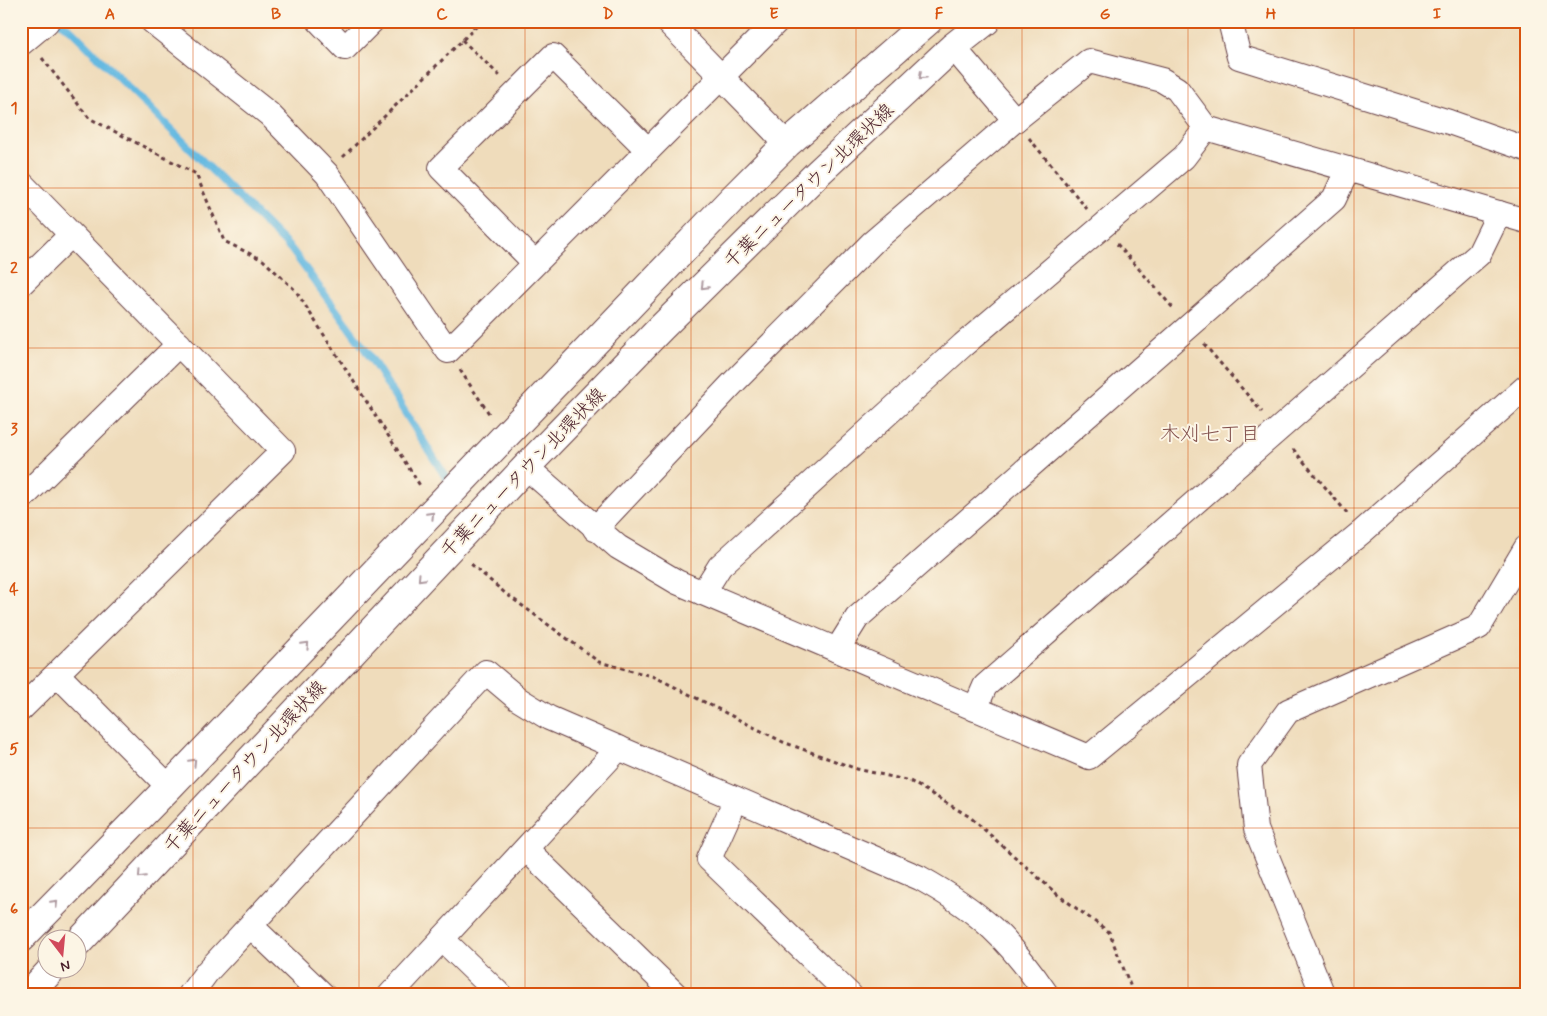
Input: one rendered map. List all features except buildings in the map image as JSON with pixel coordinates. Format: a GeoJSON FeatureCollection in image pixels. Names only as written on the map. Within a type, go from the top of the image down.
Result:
{"type":"FeatureCollection","features":[{"type":"Feature","properties":{"kind":"main road"},"geometry":{"type":"LineString","coordinates":[[28,46],[46,21]]}},
{"type":"Feature","properties":{"kind":"main road","name":"千葉ニュータウン北環状線"},"geometry":{"type":"LineString","coordinates":[[21,938],[169,787],[788,144],[928,21]]}},
{"type":"Feature","properties":{"kind":"main road","name":"千葉ニュータウン北環状線"},"geometry":{"type":"LineString","coordinates":[[88,932],[526,467],[743,246],[953,47],[986,21]]}},
{"type":"Feature","properties":{"kind":"main road"},"geometry":{"type":"LineString","coordinates":[[28,995],[44,978]]}},
{"type":"Feature","properties":{"kind":"street"},"geometry":{"type":"LineString","coordinates":[[152,21],[177,29],[268,114],[327,174],[448,351],[534,262],[777,21]]}},
{"type":"Feature","properties":{"kind":"street"},"geometry":{"type":"LineString","coordinates":[[319,21],[345,48],[372,21]]}},
{"type":"Feature","properties":{"kind":"street"},"geometry":{"type":"LineString","coordinates":[[667,21],[788,144]]}},
{"type":"Feature","properties":{"kind":"street"},"geometry":{"type":"LineString","coordinates":[[1230,21],[1239,57],[1449,122],[1526,149]]}},
{"type":"Feature","properties":{"kind":"street"},"geometry":{"type":"LineString","coordinates":[[953,47],[1015,120]]}},
{"type":"Feature","properties":{"kind":"street"},"geometry":{"type":"LineString","coordinates":[[534,262],[441,168],[553,56],[648,150]]}},
{"type":"Feature","properties":{"kind":"street"},"geometry":{"type":"LineString","coordinates":[[594,528],[733,383],[873,242],[1015,120],[1089,61],[1162,80],[1177,89],[1206,128],[1526,221]]}},
{"type":"Feature","properties":{"kind":"street"},"geometry":{"type":"LineString","coordinates":[[703,593],[720,566],[963,345],[1184,157],[1206,128]]}},
{"type":"Feature","properties":{"kind":"street"},"geometry":{"type":"LineString","coordinates":[[837,650],[857,618],[1334,199],[1348,170]]}},
{"type":"Feature","properties":{"kind":"street"},"geometry":{"type":"LineString","coordinates":[[21,183],[284,451],[21,708]]}},
{"type":"Feature","properties":{"kind":"street"},"geometry":{"type":"LineString","coordinates":[[976,709],[985,686],[1479,254],[1499,214]]}},
{"type":"Feature","properties":{"kind":"street"},"geometry":{"type":"LineString","coordinates":[[21,284],[71,235]]}},
{"type":"Feature","properties":{"kind":"street"},"geometry":{"type":"LineString","coordinates":[[21,499],[179,344]]}},
{"type":"Feature","properties":{"kind":"street"},"geometry":{"type":"LineString","coordinates":[[526,467],[594,528],[642,562],[678,582],[1090,757],[1363,531],[1526,387]]}},
{"type":"Feature","properties":{"kind":"street"},"geometry":{"type":"LineString","coordinates":[[1323,995],[1256,829],[1249,765],[1288,711],[1479,627],[1526,548]]}},
{"type":"Feature","properties":{"kind":"street"},"geometry":{"type":"LineString","coordinates":[[190,995],[207,972],[486,672],[518,699],[549,718],[920,878],[949,894],[975,911],[1016,950],[1047,995]]}},
{"type":"Feature","properties":{"kind":"street"},"geometry":{"type":"LineString","coordinates":[[57,674],[169,787]]}},
{"type":"Feature","properties":{"kind":"street"},"geometry":{"type":"LineString","coordinates":[[390,995],[619,748]]}},
{"type":"Feature","properties":{"kind":"street"},"geometry":{"type":"LineString","coordinates":[[736,799],[709,859],[850,995]]}},
{"type":"Feature","properties":{"kind":"street"},"geometry":{"type":"LineString","coordinates":[[526,849],[676,995]]}},
{"type":"Feature","properties":{"kind":"street"},"geometry":{"type":"LineString","coordinates":[[251,926],[323,995]]}},
{"type":"Feature","properties":{"kind":"street"},"geometry":{"type":"LineString","coordinates":[[442,939],[500,995]]}},
{"type":"Feature","properties":{"kind":"path"},"geometry":{"type":"LineString","coordinates":[[467,21],[475,28]]}},
{"type":"Feature","properties":{"kind":"path"},"geometry":{"type":"LineString","coordinates":[[327,174],[482,21]]}},
{"type":"Feature","properties":{"kind":"path"},"geometry":{"type":"LineString","coordinates":[[462,40],[517,92]]}},
{"type":"Feature","properties":{"kind":"path"},"geometry":{"type":"LineString","coordinates":[[28,46],[48,64],[89,118],[196,174],[224,240],[263,260],[296,291],[422,489]]}},
{"type":"Feature","properties":{"kind":"path"},"geometry":{"type":"LineString","coordinates":[[448,351],[505,438]]}},
{"type":"Feature","properties":{"kind":"path"},"geometry":{"type":"LineString","coordinates":[[470,563],[505,593],[599,662],[655,677],[701,698],[783,742],[857,769],[910,781],[970,817],[1058,895],[1109,932],[1134,995]]}},
{"type":"Feature","properties":{"kind":"waterway"},"geometry":{"type":"LineString","coordinates":[[58,21],[71,30],[291,249],[367,352],[447,479]]}},
{"type":"Feature","properties":{"kind":"district","name":"木刈七丁目"},"geometry":{"type":"Point","coordinates":[1210,433]}}]}
